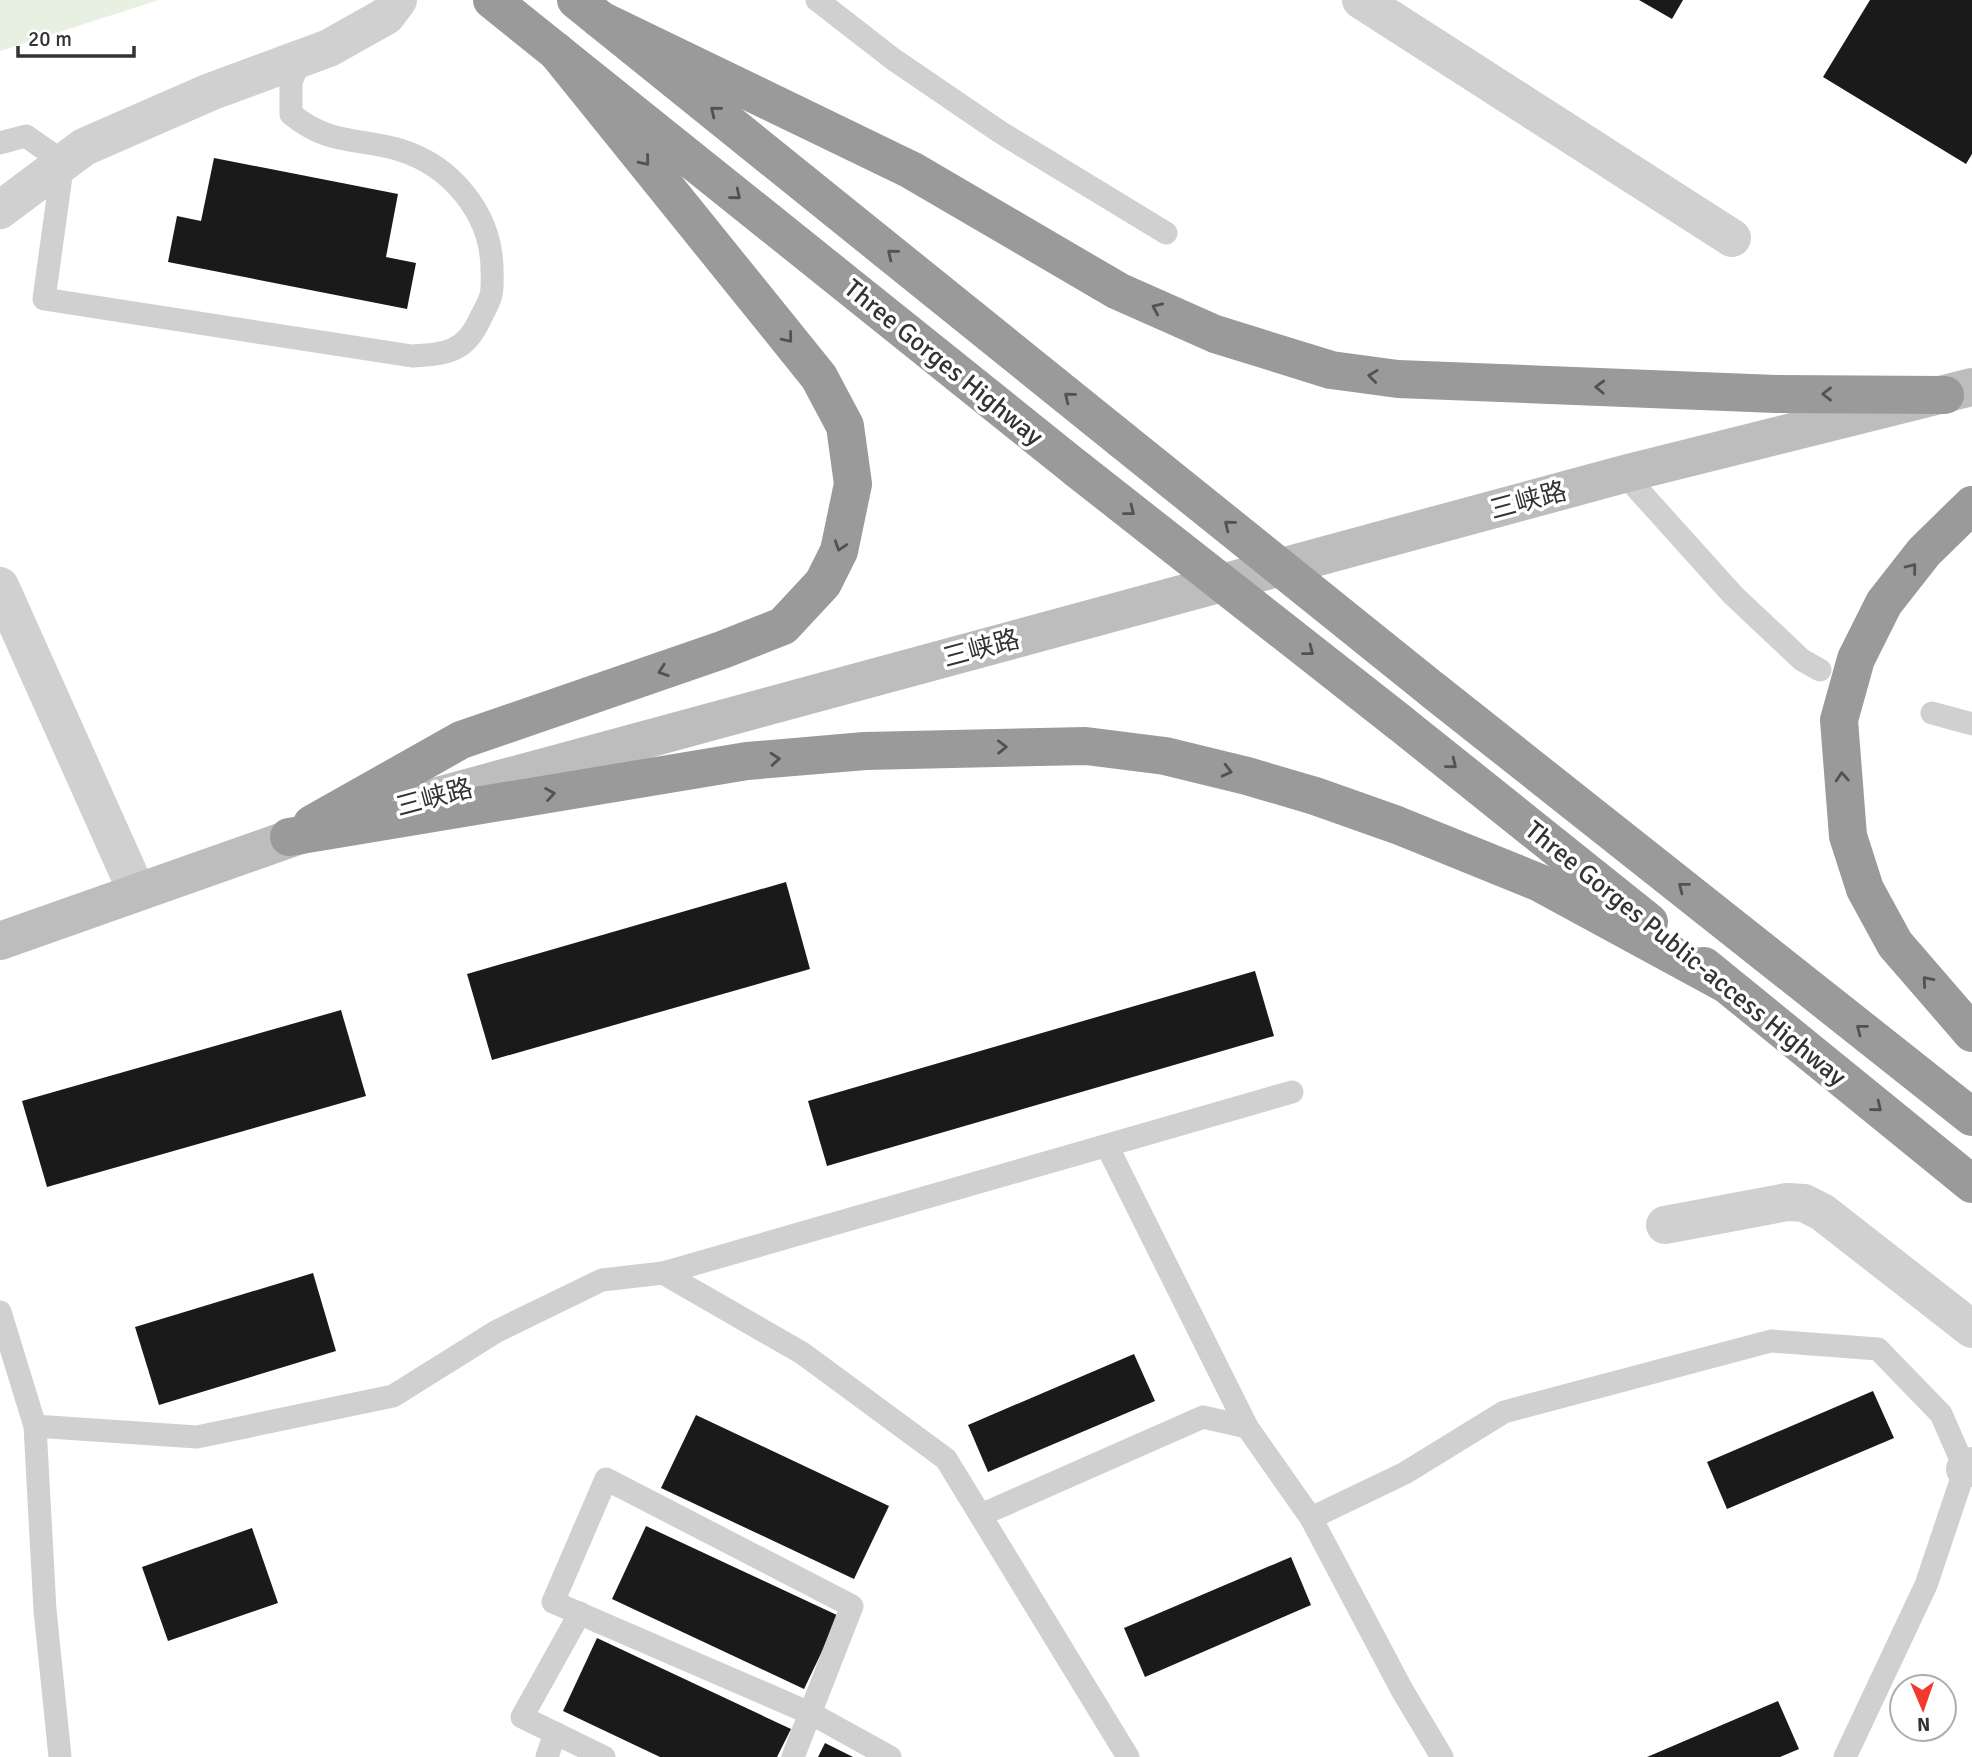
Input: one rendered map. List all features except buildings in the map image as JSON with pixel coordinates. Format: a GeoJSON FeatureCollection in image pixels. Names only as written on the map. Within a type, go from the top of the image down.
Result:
{"type":"FeatureCollection","features":[{"type":"Feature","properties":{"kind":"highway","name":"Three Gorges Highway"},"geometry":{"type":"LineString","coordinates":[[492,0],[1077,469],[1399,722]]}},
{"type":"Feature","properties":{"kind":"highway","name":"Three Gorges Highway"},"geometry":{"type":"LineString","coordinates":[[588,10],[1434,691]]}},
{"type":"Feature","properties":{"kind":"highway"},"geometry":{"type":"LineString","coordinates":[[588,10],[911,170],[1118,291],[1215,334],[1331,370],[1436,380],[1776,394],[1958,391]]}},
{"type":"Feature","properties":{"kind":"highway"},"geometry":{"type":"LineString","coordinates":[[289,836],[461,740],[722,650],[783,626],[822,583],[839,551],[853,484],[845,426],[819,377],[556,51]]}},
{"type":"Feature","properties":{"kind":"highway"},"geometry":{"type":"LineString","coordinates":[[1972,505],[1924,552],[1884,603],[1856,659],[1839,720],[1848,836],[1865,889],[1895,944],[1972,1033]]}},
{"type":"Feature","properties":{"kind":"highway","name":"Three Gorges Public-access Highway"},"geometry":{"type":"LineString","coordinates":[[1434,691],[1972,1116]]}},
{"type":"Feature","properties":{"kind":"highway","name":"Three Gorges Public-access Highway"},"geometry":{"type":"LineString","coordinates":[[1399,722],[1972,1184]]}},
{"type":"Feature","properties":{"kind":"highway"},"geometry":{"type":"LineString","coordinates":[[289,836],[747,761],[865,751],[1086,746],[1165,756],[1247,776],[1315,796],[1397,825],[1540,883],[1724,983]]}},
{"type":"Feature","properties":{"kind":"main road","name":"三峡路"},"geometry":{"type":"LineString","coordinates":[[0,941],[289,836],[1624,474],[1958,391]]}},
{"type":"Feature","properties":{"kind":"street"},"geometry":{"type":"LineString","coordinates":[[1361,0],[1732,237]]}},
{"type":"Feature","properties":{"kind":"street"},"geometry":{"type":"LineString","coordinates":[[0,210],[84,147],[210,92],[329,48],[392,8]]}},
{"type":"Feature","properties":{"kind":"street"},"geometry":{"type":"LineString","coordinates":[[0,586],[137,892]]}},
{"type":"Feature","properties":{"kind":"street"},"geometry":{"type":"LineString","coordinates":[[1665,1226],[1787,1202],[1804,1203],[1822,1212],[1972,1329]]}},
{"type":"Feature","properties":{"kind":"lane"},"geometry":{"type":"LineString","coordinates":[[817,0],[893,59],[1000,132],[1167,233]]}},
{"type":"Feature","properties":{"kind":"lane"},"geometry":{"type":"LineString","coordinates":[[0,143],[26,136],[63,162],[44,299],[412,356],[452,353],[475,330],[492,293],[491,243],[476,208],[449,176],[401,150],[350,142],[310,129],[291,114],[291,82],[301,58]]}},
{"type":"Feature","properties":{"kind":"lane"},"geometry":{"type":"LineString","coordinates":[[1624,474],[1733,595],[1802,660],[1821,670]]}},
{"type":"Feature","properties":{"kind":"lane"},"geometry":{"type":"LineString","coordinates":[[1932,713],[1972,724]]}},
{"type":"Feature","properties":{"kind":"lane"},"geometry":{"type":"LineString","coordinates":[[35,1426],[197,1437],[393,1396],[497,1331],[602,1280],[663,1273],[1292,1092]]}},
{"type":"Feature","properties":{"kind":"lane"},"geometry":{"type":"LineString","coordinates":[[1107,1146],[1247,1427],[1311,1518],[1402,1690],[1442,1757]]}},
{"type":"Feature","properties":{"kind":"lane"},"geometry":{"type":"LineString","coordinates":[[663,1273],[802,1353],[946,1459],[1128,1757]]}},
{"type":"Feature","properties":{"kind":"lane"},"geometry":{"type":"LineString","coordinates":[[0,1312],[35,1426],[45,1610],[60,1757]]}},
{"type":"Feature","properties":{"kind":"lane"},"geometry":{"type":"LineString","coordinates":[[1311,1518],[1405,1473],[1504,1412],[1772,1341],[1878,1349],[1941,1414],[1968,1467],[1926,1585],[1846,1757]]}},
{"type":"Feature","properties":{"kind":"lane"},"geometry":{"type":"LineString","coordinates":[[981,1515],[1203,1417],[1247,1427]]}},
{"type":"Feature","properties":{"kind":"lane"},"geometry":{"type":"LineString","coordinates":[[793,1757],[812,1714],[852,1606],[606,1479],[553,1602],[812,1714],[890,1757]]}},
{"type":"Feature","properties":{"kind":"lane"},"geometry":{"type":"LineString","coordinates":[[580,1613],[522,1717],[604,1757]]}},
{"type":"Feature","properties":{"kind":"lane"},"geometry":{"type":"LineString","coordinates":[[547,1757],[555,1733]]}},
{"type":"Feature","properties":{"kind":"green space"},"geometry":{"type":"Polygon","coordinates":[[[0,0],[159,0],[0,51],[0,0]]]}}]}
